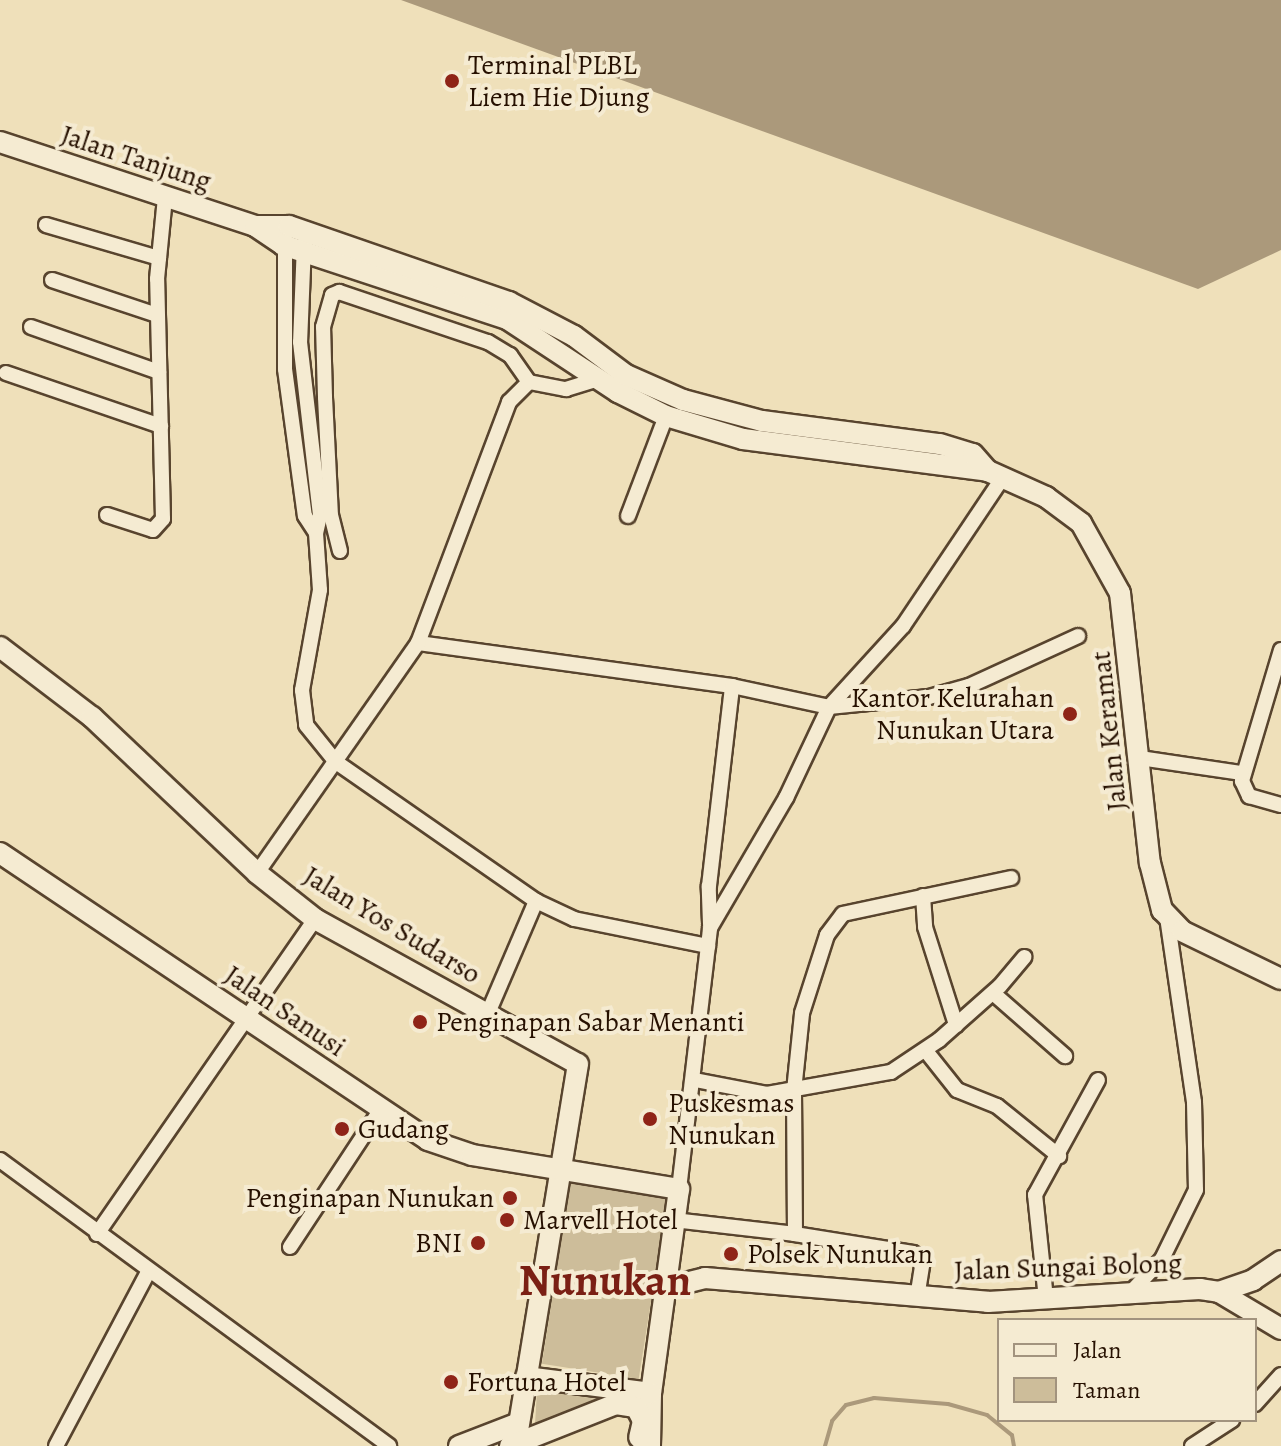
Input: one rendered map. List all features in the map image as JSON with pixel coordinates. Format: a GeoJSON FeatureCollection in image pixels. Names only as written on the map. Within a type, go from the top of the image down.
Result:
{"type":"FeatureCollection","features":[{"type":"Feature","properties":{"kind":"street","name":"Jalan Tanjung"},"geometry":{"type":"LineString","coordinates":[[0,142],[295,238]]}},
{"type":"Feature","properties":{"kind":"street"},"geometry":{"type":"LineString","coordinates":[[107,515],[153,530],[162,526],[157,315],[165,197]]}},
{"type":"Feature","properties":{"kind":"street"},"geometry":{"type":"LineString","coordinates":[[46,225],[159,258]]}},
{"type":"Feature","properties":{"kind":"street"},"geometry":{"type":"LineString","coordinates":[[295,238],[507,319],[598,379],[717,411],[940,444],[973,454],[996,474]]}},
{"type":"Feature","properties":{"kind":"street"},"geometry":{"type":"LineString","coordinates":[[295,238],[509,302],[574,336],[622,384],[666,416],[743,439],[996,474]]}},
{"type":"Feature","properties":{"kind":"street"},"geometry":{"type":"LineString","coordinates":[[295,238],[300,342],[320,516],[316,533],[320,590],[302,710],[306,725],[336,762],[536,901],[574,919],[708,946]]}},
{"type":"Feature","properties":{"kind":"street"},"geometry":{"type":"LineString","coordinates":[[52,280],[157,315]]}},
{"type":"Feature","properties":{"kind":"street"},"geometry":{"type":"LineString","coordinates":[[340,551],[331,516],[325,383],[324,313],[332,295],[339,292],[488,342],[510,355],[529,382],[566,389],[598,379]]}},
{"type":"Feature","properties":{"kind":"street"},"geometry":{"type":"LineString","coordinates":[[31,327],[159,372]]}},
{"type":"Feature","properties":{"kind":"street"},"geometry":{"type":"LineString","coordinates":[[6,373],[161,426]]}},
{"type":"Feature","properties":{"kind":"street"},"geometry":{"type":"LineString","coordinates":[[257,873],[418,643],[509,402],[529,382]]}},
{"type":"Feature","properties":{"kind":"street"},"geometry":{"type":"LineString","coordinates":[[628,516],[666,416]]}},
{"type":"Feature","properties":{"kind":"street"},"geometry":{"type":"LineString","coordinates":[[797,446],[800,425]]}},
{"type":"Feature","properties":{"kind":"street"},"geometry":{"type":"LineString","coordinates":[[710,928],[786,798],[829,707],[903,626],[996,474]]}},
{"type":"Feature","properties":{"kind":"street","name":"Jalan Keramat"},"geometry":{"type":"LineString","coordinates":[[996,474],[1066,511],[1105,559],[1126,621],[1150,863],[1167,918]]}},
{"type":"Feature","properties":{"kind":"street"},"geometry":{"type":"LineString","coordinates":[[418,643],[732,686],[829,707],[894,704],[942,694],[1078,636]]}},
{"type":"Feature","properties":{"kind":"street","name":"Jalan Yos Sudarso"},"geometry":{"type":"LineString","coordinates":[[0,647],[92,717],[257,873],[315,919],[578,1064],[557,1171]]}},
{"type":"Feature","properties":{"kind":"street"},"geometry":{"type":"LineString","coordinates":[[1281,650],[1242,773],[1249,796],[1281,805]]}},
{"type":"Feature","properties":{"kind":"street"},"geometry":{"type":"LineString","coordinates":[[650,1446],[651,1393],[695,1080],[710,928],[709,886],[732,686]]}},
{"type":"Feature","properties":{"kind":"street"},"geometry":{"type":"LineString","coordinates":[[1140,758],[1242,773]]}},
{"type":"Feature","properties":{"kind":"street","name":"Jalan Sanusi"},"geometry":{"type":"LineString","coordinates":[[2,859],[381,1109],[444,1147],[557,1171],[679,1189]]}},
{"type":"Feature","properties":{"kind":"street"},"geometry":{"type":"LineString","coordinates":[[795,1234],[794,1091],[802,1013],[835,922],[853,907],[1011,878]]}},
{"type":"Feature","properties":{"kind":"street"},"geometry":{"type":"LineString","coordinates":[[923,896],[925,927],[956,1025]]}},
{"type":"Feature","properties":{"kind":"street"},"geometry":{"type":"LineString","coordinates":[[488,1013],[536,901]]}},
{"type":"Feature","properties":{"kind":"street"},"geometry":{"type":"LineString","coordinates":[[1167,918],[1196,939],[1281,979]]}},
{"type":"Feature","properties":{"kind":"street"},"geometry":{"type":"LineString","coordinates":[[1132,1291],[1162,1259],[1196,1190],[1195,1110],[1167,918]]}},
{"type":"Feature","properties":{"kind":"street"},"geometry":{"type":"LineString","coordinates":[[97,1234],[315,919]]}},
{"type":"Feature","properties":{"kind":"street"},"geometry":{"type":"LineString","coordinates":[[695,1080],[767,1094],[891,1072],[926,1051],[993,993],[1024,957]]}},
{"type":"Feature","properties":{"kind":"street"},"geometry":{"type":"LineString","coordinates":[[993,993],[1065,1056]]}},
{"type":"Feature","properties":{"kind":"street"},"geometry":{"type":"LineString","coordinates":[[926,1051],[957,1090],[997,1106],[1059,1156]]}},
{"type":"Feature","properties":{"kind":"street"},"geometry":{"type":"LineString","coordinates":[[1046,1299],[1035,1195],[1098,1080]]}},
{"type":"Feature","properties":{"kind":"street"},"geometry":{"type":"LineString","coordinates":[[290,1247],[381,1109]]}},
{"type":"Feature","properties":{"kind":"street"},"geometry":{"type":"LineString","coordinates":[[0,1160],[148,1272],[389,1446]]}},
{"type":"Feature","properties":{"kind":"street"},"geometry":{"type":"LineString","coordinates":[[514,1438],[557,1171]]}},
{"type":"Feature","properties":{"kind":"street"},"geometry":{"type":"LineString","coordinates":[[674,1220],[795,1234],[913,1253],[923,1260],[917,1298]]}},
{"type":"Feature","properties":{"kind":"street"},"geometry":{"type":"LineString","coordinates":[[1219,1292],[1253,1280],[1281,1261]]}},
{"type":"Feature","properties":{"kind":"street","name":"Jalan Sungai Bolong"},"geometry":{"type":"LineString","coordinates":[[668,1264],[705,1278],[917,1298],[1046,1299],[1132,1291],[1219,1292],[1281,1329]]}},
{"type":"Feature","properties":{"kind":"street"},"geometry":{"type":"LineString","coordinates":[[56,1446],[148,1272]]}},
{"type":"Feature","properties":{"kind":"street","name":"Jalan Sungai Bolong"},"geometry":{"type":"LineString","coordinates":[[665,1288],[705,1278]]}},
{"type":"Feature","properties":{"kind":"street"},"geometry":{"type":"LineString","coordinates":[[1257,1402],[1281,1375]]}},
{"type":"Feature","properties":{"kind":"street"},"geometry":{"type":"LineString","coordinates":[[526,1377],[651,1393]]}},
{"type":"Feature","properties":{"kind":"street"},"geometry":{"type":"LineString","coordinates":[[459,1446],[514,1438],[627,1404],[636,1407],[643,1421],[638,1446]]}},
{"type":"Feature","properties":{"kind":"street"},"geometry":{"type":"LineString","coordinates":[[1192,1446],[1229,1422]]}},
{"type":"Feature","properties":{"kind":"green space"},"geometry":{"type":"Polygon","coordinates":[[[571,1180],[668,1195],[639,1379],[542,1364],[571,1180]]]}},
{"type":"Feature","properties":{"kind":"green space"},"geometry":{"type":"Polygon","coordinates":[[[537,1391],[606,1400],[535,1424],[537,1391]]]}},
{"type":"Feature","properties":{"kind":"shaded area"},"geometry":{"type":"Polygon","coordinates":[[[401,0],[1281,0],[1281,250],[1198,289],[401,0]]]}},
{"type":"Feature","properties":{"kind":"waterway"},"geometry":{"type":"LineString","coordinates":[[825,1446],[832,1421],[846,1405],[874,1398],[948,1404],[987,1415],[1012,1435],[1014,1446]]}},
{"type":"Feature","properties":{"kind":"place","name":"Terminal PLBL Liem Hie Djung"},"geometry":{"type":"Point","coordinates":[452,81]}},
{"type":"Feature","properties":{"kind":"place","name":"Kantor Kelurahan Nunukan Utara"},"geometry":{"type":"Point","coordinates":[1070,714]}},
{"type":"Feature","properties":{"kind":"place","name":"Penginapan Sabar Menanti"},"geometry":{"type":"Point","coordinates":[420,1022]}},
{"type":"Feature","properties":{"kind":"place","name":"Puskesmas Nunukan"},"geometry":{"type":"Point","coordinates":[650,1119]}},
{"type":"Feature","properties":{"kind":"place","name":"Gudang"},"geometry":{"type":"Point","coordinates":[342,1129]}},
{"type":"Feature","properties":{"kind":"place","name":"Penginapan Nunukan"},"geometry":{"type":"Point","coordinates":[510,1198]}},
{"type":"Feature","properties":{"kind":"place","name":"Marvell Hotel"},"geometry":{"type":"Point","coordinates":[507,1220]}},
{"type":"Feature","properties":{"kind":"place","name":"BNI"},"geometry":{"type":"Point","coordinates":[478,1243]}},
{"type":"Feature","properties":{"kind":"place","name":"Polsek Nunukan"},"geometry":{"type":"Point","coordinates":[731,1254]}},
{"type":"Feature","properties":{"kind":"place","name":"Fortuna Hotel"},"geometry":{"type":"Point","coordinates":[451,1382]}},
{"type":"Feature","properties":{"kind":"district","name":"Nunukan"},"geometry":{"type":"Point","coordinates":[605,1280]}}]}
